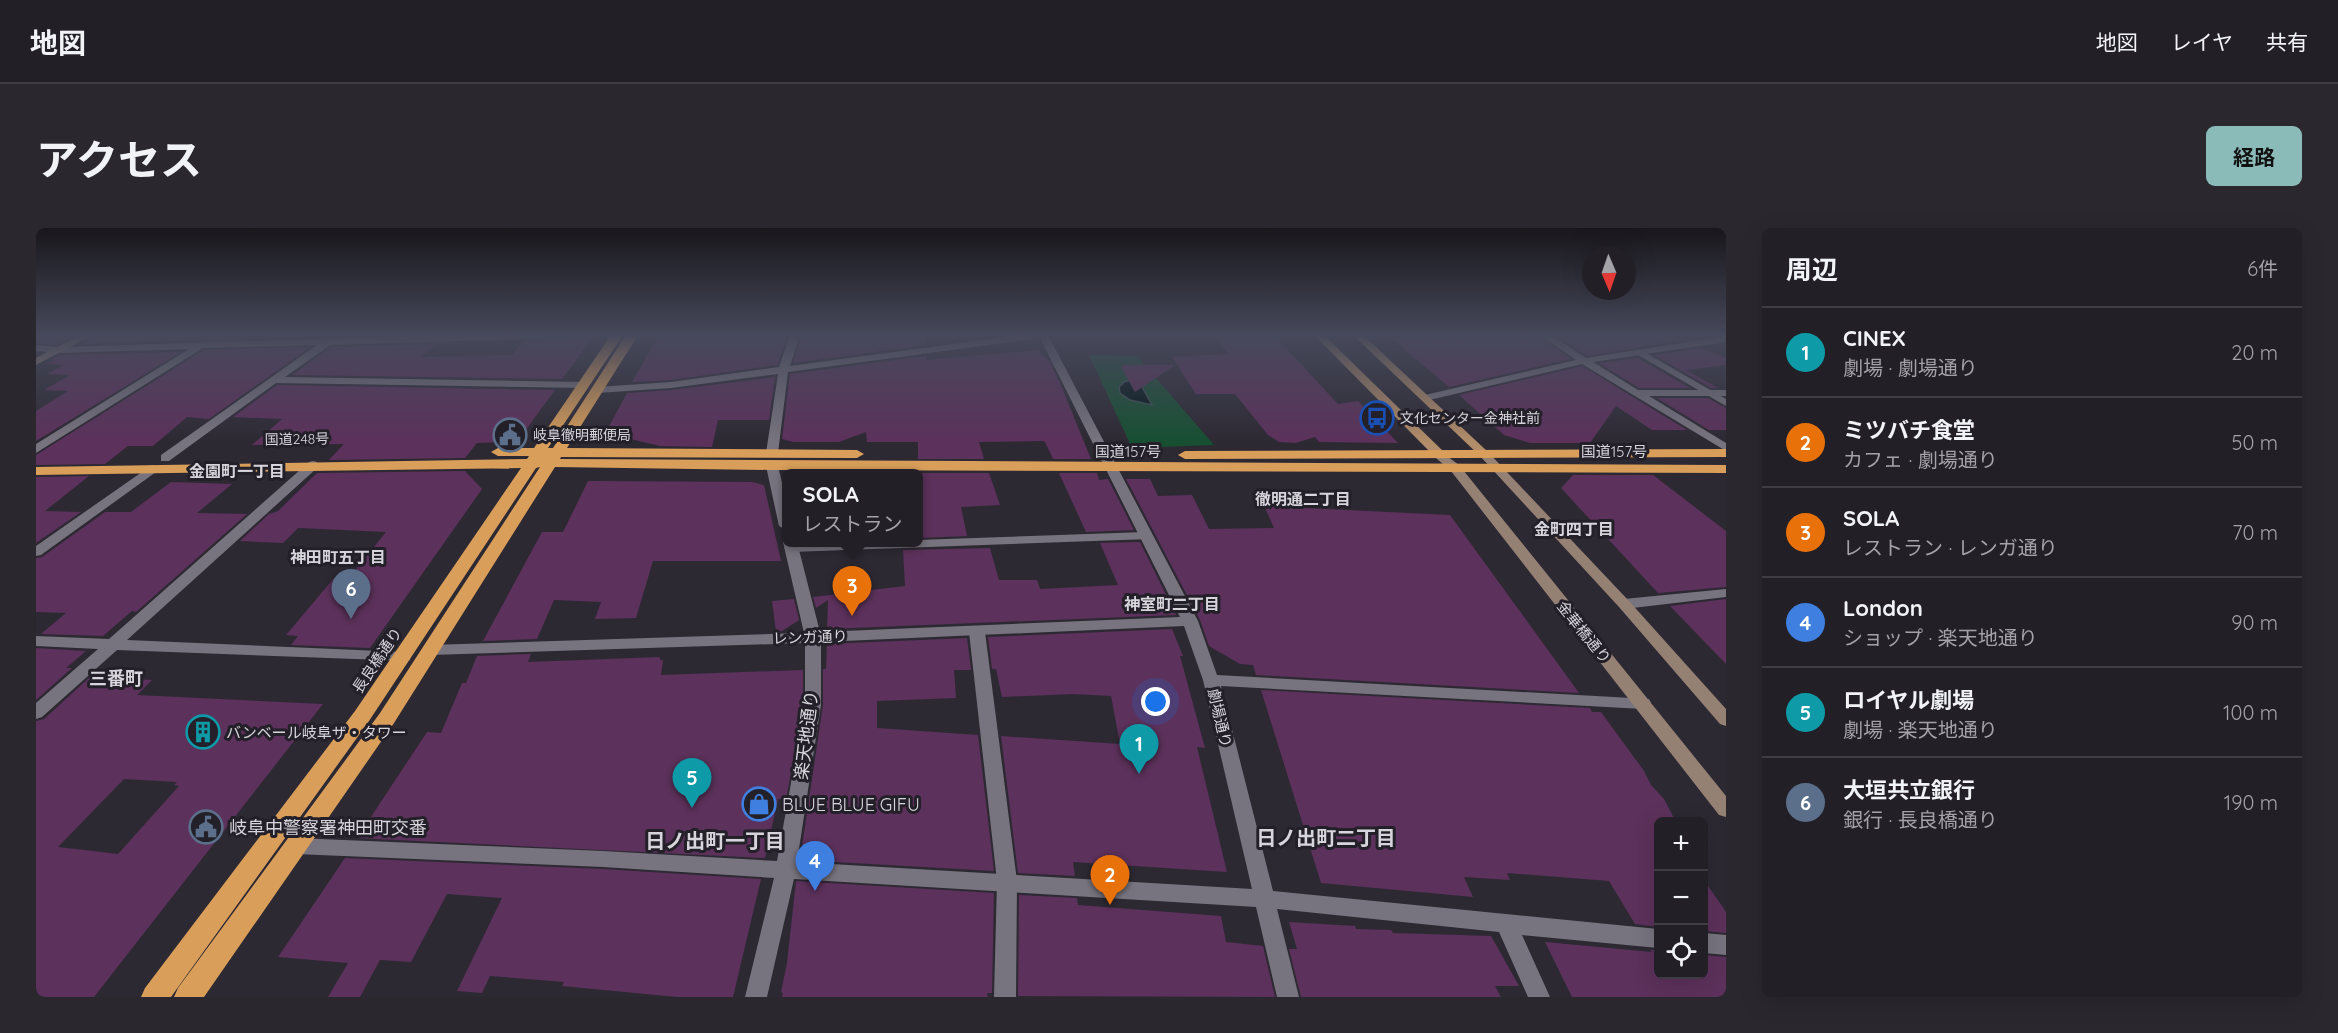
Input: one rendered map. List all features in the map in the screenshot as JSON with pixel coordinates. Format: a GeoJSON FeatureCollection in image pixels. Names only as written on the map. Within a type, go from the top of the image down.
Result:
{"type":"FeatureCollection","features":[{"type":"Feature","properties":{"kind":"highway","name":"長良橋通り"},"geometry":{"type":"LineString","coordinates":[[188,997],[387,718],[545,457],[593,371]]}},
{"type":"Feature","properties":{"kind":"highway","name":"長良橋通り"},"geometry":{"type":"LineString","coordinates":[[155,997],[269,845],[545,457],[609,371]]}},
{"type":"Feature","properties":{"kind":"highway","name":"国道157号"},"geometry":{"type":"LineString","coordinates":[[1109,461],[1484,454],[1726,453]]}},
{"type":"Feature","properties":{"kind":"highway","name":"国道157号"},"geometry":{"type":"LineString","coordinates":[[545,457],[1726,469]]}},
{"type":"Feature","properties":{"kind":"highway","name":"国道248号"},"geometry":{"type":"LineString","coordinates":[[36,460],[545,457]]}},
{"type":"Feature","properties":{"kind":"highway","name":"国道248号"},"geometry":{"type":"LineString","coordinates":[[36,471],[545,457]]}},
{"type":"Feature","properties":{"kind":"main road"},"geometry":{"type":"LineString","coordinates":[[1355,371],[1440,455]]}},
{"type":"Feature","properties":{"kind":"main road"},"geometry":{"type":"LineString","coordinates":[[1396,371],[1498,467],[1624,604],[1726,720]]}},
{"type":"Feature","properties":{"kind":"main road","name":"金華橋通り"},"geometry":{"type":"LineString","coordinates":[[1440,455],[1455,468],[1562,606],[1643,703],[1726,810]]}},
{"type":"Feature","properties":{"kind":"street"},"geometry":{"type":"LineString","coordinates":[[36,448],[160,371]]}},
{"type":"Feature","properties":{"kind":"street"},"geometry":{"type":"LineString","coordinates":[[165,458],[288,371]]}},
{"type":"Feature","properties":{"kind":"street"},"geometry":{"type":"LineString","coordinates":[[597,390],[671,385],[783,371],[772,459],[782,507]]}},
{"type":"Feature","properties":{"kind":"street","name":"劇場通り"},"geometry":{"type":"LineString","coordinates":[[1060,371],[1190,621],[1211,680],[1288,997]]}},
{"type":"Feature","properties":{"kind":"street"},"geometry":{"type":"LineString","coordinates":[[1425,398],[1545,371]]}},
{"type":"Feature","properties":{"kind":"street"},"geometry":{"type":"LineString","coordinates":[[1599,371],[1726,448]]}},
{"type":"Feature","properties":{"kind":"street"},"geometry":{"type":"LineString","coordinates":[[1672,371],[1726,403]]}},
{"type":"Feature","properties":{"kind":"street"},"geometry":{"type":"LineString","coordinates":[[276,380],[584,385]]}},
{"type":"Feature","properties":{"kind":"street"},"geometry":{"type":"LineString","coordinates":[[1635,393],[1726,393]]}},
{"type":"Feature","properties":{"kind":"street"},"geometry":{"type":"LineString","coordinates":[[36,713],[313,465]]}},
{"type":"Feature","properties":{"kind":"street"},"geometry":{"type":"LineString","coordinates":[[36,552],[152,469]]}},
{"type":"Feature","properties":{"kind":"street"},"geometry":{"type":"LineString","coordinates":[[923,542],[1145,536]]}},
{"type":"Feature","properties":{"kind":"street","name":"楽天地通り"},"geometry":{"type":"LineString","coordinates":[[756,997],[786,870],[813,705],[813,637],[791,547]]}},
{"type":"Feature","properties":{"kind":"street"},"geometry":{"type":"LineString","coordinates":[[1624,604],[1726,593]]}},
{"type":"Feature","properties":{"kind":"street","name":"レンガ通り"},"geometry":{"type":"LineString","coordinates":[[430,650],[977,632],[1190,621]]}},
{"type":"Feature","properties":{"kind":"street"},"geometry":{"type":"LineString","coordinates":[[977,632],[1007,882],[1005,997]]}},
{"type":"Feature","properties":{"kind":"street"},"geometry":{"type":"LineString","coordinates":[[36,641],[403,657]]}},
{"type":"Feature","properties":{"kind":"street"},"geometry":{"type":"LineString","coordinates":[[1211,680],[1643,703]]}},
{"type":"Feature","properties":{"kind":"street"},"geometry":{"type":"LineString","coordinates":[[296,846],[591,858],[1263,899],[1654,938]]}},
{"type":"Feature","properties":{"kind":"street"},"geometry":{"type":"LineString","coordinates":[[1506,923],[1539,997]]}},
{"type":"Feature","properties":{"kind":"street"},"geometry":{"type":"LineString","coordinates":[[1708,943],[1726,945]]}},
{"type":"Feature","properties":{"kind":"green space"},"geometry":{"type":"Polygon","coordinates":[[[1096,371],[1150,371],[1214,445],[1132,448],[1096,371]]]}},
{"type":"Feature","properties":{"kind":"shaded area"},"geometry":{"type":"Polygon","coordinates":[[[1137,378],[1152,405],[1130,400],[1120,393],[1119,387],[1124,382],[1137,378]]]}},
{"type":"Feature","properties":{"kind":"building"},"geometry":{"type":"Polygon","coordinates":[[[53,371],[150,371],[36,441],[36,411],[68,391],[44,390],[70,375],[47,374],[53,371]]]}},
{"type":"Feature","properties":{"kind":"building"},"geometry":{"type":"Polygon","coordinates":[[[171,371],[276,371],[209,419],[187,417],[153,446],[128,446],[105,464],[36,465],[36,455],[171,371]]]}},
{"type":"Feature","properties":{"kind":"building"},"geometry":{"type":"Polygon","coordinates":[[[298,371],[568,371],[562,379],[292,375],[298,371]]]}},
{"type":"Feature","properties":{"kind":"building"},"geometry":{"type":"Polygon","coordinates":[[[638,371],[735,371],[671,380],[632,382],[638,371]]]}},
{"type":"Feature","properties":{"kind":"building"},"geometry":{"type":"Polygon","coordinates":[[[814,371],[1054,371],[1091,459],[1053,459],[1043,441],[979,442],[984,459],[918,459],[918,442],[867,442],[866,432],[839,442],[793,442],[782,439],[790,374],[814,371]]]}},
{"type":"Feature","properties":{"kind":"building"},"geometry":{"type":"Polygon","coordinates":[[[1123,371],[1166,371],[1135,392],[1123,371]]]}},
{"type":"Feature","properties":{"kind":"building"},"geometry":{"type":"Polygon","coordinates":[[[1181,371],[1307,371],[1338,404],[1358,401],[1398,443],[1319,442],[1315,437],[1296,443],[1279,442],[1268,435],[1235,394],[1196,394],[1181,371]]]}},
{"type":"Feature","properties":{"kind":"building"},"geometry":{"type":"Polygon","coordinates":[[[1430,371],[1519,371],[1449,387],[1430,371]]]}},
{"type":"Feature","properties":{"kind":"building"},"geometry":{"type":"Polygon","coordinates":[[[1561,371],[1590,371],[1687,430],[1652,430],[1616,406],[1590,443],[1530,443],[1504,435],[1459,395],[1561,371]]]}},
{"type":"Feature","properties":{"kind":"building"},"geometry":{"type":"Polygon","coordinates":[[[1612,371],[1660,371],[1690,388],[1639,388],[1612,371]]]}},
{"type":"Feature","properties":{"kind":"building"},"geometry":{"type":"Polygon","coordinates":[[[1681,371],[1688,371],[1718,388],[1711,388],[1681,371]]]}},
{"type":"Feature","properties":{"kind":"building"},"geometry":{"type":"Polygon","coordinates":[[[775,377],[769,420],[718,420],[712,447],[660,446],[622,437],[607,430],[627,393],[775,377]]]}},
{"type":"Feature","properties":{"kind":"building"},"geometry":{"type":"Polygon","coordinates":[[[277,385],[555,390],[522,435],[504,442],[477,443],[465,458],[329,460],[344,444],[252,445],[282,419],[233,417],[277,385]]]}},
{"type":"Feature","properties":{"kind":"building"},"geometry":{"type":"Polygon","coordinates":[[[1657,398],[1708,398],[1726,408],[1726,430],[1709,430],[1657,398]]]}},
{"type":"Feature","properties":{"kind":"building"},"geometry":{"type":"Polygon","coordinates":[[[465,471],[482,489],[370,648],[291,645],[298,636],[286,635],[334,578],[345,578],[353,573],[386,532],[298,528],[283,543],[240,541],[269,514],[278,511],[317,473],[465,471]]]}},
{"type":"Feature","properties":{"kind":"building"},"geometry":{"type":"Polygon","coordinates":[[[923,473],[989,473],[1000,505],[961,507],[967,536],[923,538],[923,473]]]}},
{"type":"Feature","properties":{"kind":"building"},"geometry":{"type":"Polygon","coordinates":[[[1059,473],[1097,473],[1099,480],[1108,479],[1134,530],[1086,532],[1059,473]]]}},
{"type":"Feature","properties":{"kind":"building"},"geometry":{"type":"Polygon","coordinates":[[[1573,475],[1653,475],[1726,531],[1726,587],[1658,593],[1561,488],[1573,475]]]}},
{"type":"Feature","properties":{"kind":"building"},"geometry":{"type":"Polygon","coordinates":[[[89,476],[45,511],[81,512],[36,543],[36,477],[89,476]]]}},
{"type":"Feature","properties":{"kind":"building"},"geometry":{"type":"Polygon","coordinates":[[[1126,479],[1150,479],[1158,496],[1192,495],[1209,529],[1274,528],[1264,506],[1450,515],[1579,693],[1256,675],[1253,665],[1240,664],[1209,646],[1200,620],[1126,479]]]}},
{"type":"Feature","properties":{"kind":"building"},"geometry":{"type":"Polygon","coordinates":[[[588,481],[752,482],[764,485],[781,561],[653,561],[636,618],[595,619],[601,602],[554,600],[537,639],[483,641],[542,532],[563,532],[588,481]]]}},
{"type":"Feature","properties":{"kind":"building"},"geometry":{"type":"Polygon","coordinates":[[[171,482],[232,484],[197,513],[247,514],[136,612],[132,611],[103,636],[41,634],[66,613],[36,612],[36,558],[42,557],[105,512],[131,512],[171,482]]]}},
{"type":"Feature","properties":{"kind":"building"},"geometry":{"type":"Polygon","coordinates":[[[1140,542],[1176,615],[827,629],[828,600],[816,608],[813,597],[905,586],[903,550],[990,548],[999,580],[1037,580],[1040,589],[1118,585],[1100,543],[1140,542]]]}},
{"type":"Feature","properties":{"kind":"building"},"geometry":{"type":"Polygon","coordinates":[[[794,599],[799,620],[782,631],[776,632],[772,601],[794,599]]]}},
{"type":"Feature","properties":{"kind":"building"},"geometry":{"type":"Polygon","coordinates":[[[1726,599],[1726,664],[1670,606],[1726,599]]]}},
{"type":"Feature","properties":{"kind":"building"},"geometry":{"type":"Polygon","coordinates":[[[1172,629],[1183,656],[1180,656],[1205,748],[1197,747],[1227,872],[1073,862],[1075,876],[1018,873],[1001,736],[1120,744],[1111,696],[1073,694],[1002,697],[996,669],[992,669],[988,637],[1172,629]]]}},
{"type":"Feature","properties":{"kind":"building"},"geometry":{"type":"Polygon","coordinates":[[[967,638],[971,670],[954,670],[956,698],[877,701],[877,728],[978,735],[994,871],[800,860],[823,705],[823,669],[826,669],[827,644],[967,638]]]}},
{"type":"Feature","properties":{"kind":"building"},"geometry":{"type":"Polygon","coordinates":[[[36,648],[86,651],[66,668],[72,668],[36,700],[36,648]]]}},
{"type":"Feature","properties":{"kind":"building"},"geometry":{"type":"Polygon","coordinates":[[[531,654],[528,662],[660,657],[660,660],[663,660],[661,675],[803,670],[803,705],[786,800],[778,799],[765,858],[357,838],[427,732],[441,733],[462,683],[466,683],[477,656],[531,654]]]}},
{"type":"Feature","properties":{"kind":"building"},"geometry":{"type":"Polygon","coordinates":[[[90,677],[152,680],[137,695],[323,704],[94,997],[36,997],[36,721],[44,719],[90,677]],[[124,779],[58,847],[118,854],[179,786],[174,785],[177,782],[124,779]]]}},
{"type":"Feature","properties":{"kind":"building"},"geometry":{"type":"Polygon","coordinates":[[[1261,690],[1590,708],[1592,712],[1601,712],[1644,771],[1651,785],[1664,799],[1673,817],[1654,817],[1654,926],[1635,924],[1609,881],[1507,873],[1510,880],[1464,877],[1473,897],[1321,883],[1261,690]]]}},
{"type":"Feature","properties":{"kind":"building"},"geometry":{"type":"Polygon","coordinates":[[[345,858],[603,869],[761,879],[733,997],[677,997],[562,986],[564,982],[490,976],[482,993],[457,991],[502,898],[447,894],[411,962],[380,960],[360,997],[328,997],[348,963],[278,957],[345,858]]]}},
{"type":"Feature","properties":{"kind":"building"},"geometry":{"type":"Polygon","coordinates":[[[796,881],[994,893],[992,993],[987,993],[988,997],[782,997],[796,881]]]}},
{"type":"Feature","properties":{"kind":"building"},"geometry":{"type":"Polygon","coordinates":[[[1708,886],[1726,912],[1726,933],[1708,931],[1708,886]]]}},
{"type":"Feature","properties":{"kind":"building"},"geometry":{"type":"Polygon","coordinates":[[[1019,895],[1077,898],[1078,905],[1221,916],[1226,942],[1263,946],[1275,997],[1018,996],[1019,895]]]}},
{"type":"Feature","properties":{"kind":"building"},"geometry":{"type":"Polygon","coordinates":[[[1289,922],[1355,926],[1356,929],[1391,930],[1393,933],[1491,936],[1519,986],[1495,986],[1501,997],[1301,997],[1289,949],[1297,949],[1289,922]]]}},
{"type":"Feature","properties":{"kind":"building"},"geometry":{"type":"Polygon","coordinates":[[[1545,942],[1652,952],[1650,950],[1654,950],[1654,979],[1708,979],[1708,955],[1726,957],[1726,997],[1572,997],[1545,942]]]}},
{"type":"Feature","properties":{"kind":"place","name":"文化センター金神社前"},"geometry":{"type":"Point","coordinates":[1377,418]}},
{"type":"Feature","properties":{"kind":"place","name":"岐阜徹明郵便局"},"geometry":{"type":"Point","coordinates":[510,435]}},
{"type":"Feature","properties":{"kind":"place","name":"SOLA"},"geometry":{"type":"Point","coordinates":[852,616]}},
{"type":"Feature","properties":{"kind":"place","name":"大垣共立銀行"},"geometry":{"type":"Point","coordinates":[351,619]}},
{"type":"Feature","properties":{"kind":"place","name":"バンベール岐阜ザ・タワー"},"geometry":{"type":"Point","coordinates":[203,732]}},
{"type":"Feature","properties":{"kind":"place","name":"CINEX"},"geometry":{"type":"Point","coordinates":[1139,774]}},
{"type":"Feature","properties":{"kind":"place","name":"BLUE BLUE GIFU"},"geometry":{"type":"Point","coordinates":[759,804]}},
{"type":"Feature","properties":{"kind":"place","name":"ロイヤル劇場"},"geometry":{"type":"Point","coordinates":[692,808]}},
{"type":"Feature","properties":{"kind":"place","name":"岐阜中警察署神田町交番"},"geometry":{"type":"Point","coordinates":[206,827]}},
{"type":"Feature","properties":{"kind":"place","name":"London"},"geometry":{"type":"Point","coordinates":[815,891]}},
{"type":"Feature","properties":{"kind":"place","name":"ミツバチ食堂"},"geometry":{"type":"Point","coordinates":[1110,905]}},
{"type":"Feature","properties":{"kind":"district","name":"金園町一丁目"},"geometry":{"type":"Point","coordinates":[237,471]}},
{"type":"Feature","properties":{"kind":"district","name":"徹明通二丁目"},"geometry":{"type":"Point","coordinates":[1303,499]}},
{"type":"Feature","properties":{"kind":"district","name":"金町四丁目"},"geometry":{"type":"Point","coordinates":[1574,529]}},
{"type":"Feature","properties":{"kind":"district","name":"神田町五丁目"},"geometry":{"type":"Point","coordinates":[338,557]}},
{"type":"Feature","properties":{"kind":"district","name":"神室町二丁目"},"geometry":{"type":"Point","coordinates":[1172,604]}},
{"type":"Feature","properties":{"kind":"district","name":"三番町"},"geometry":{"type":"Point","coordinates":[116,678]}},
{"type":"Feature","properties":{"kind":"district","name":"日ノ出町二丁目"},"geometry":{"type":"Point","coordinates":[1326,837]}},
{"type":"Feature","properties":{"kind":"district","name":"日ノ出町一丁目"},"geometry":{"type":"Point","coordinates":[715,840]}}]}
